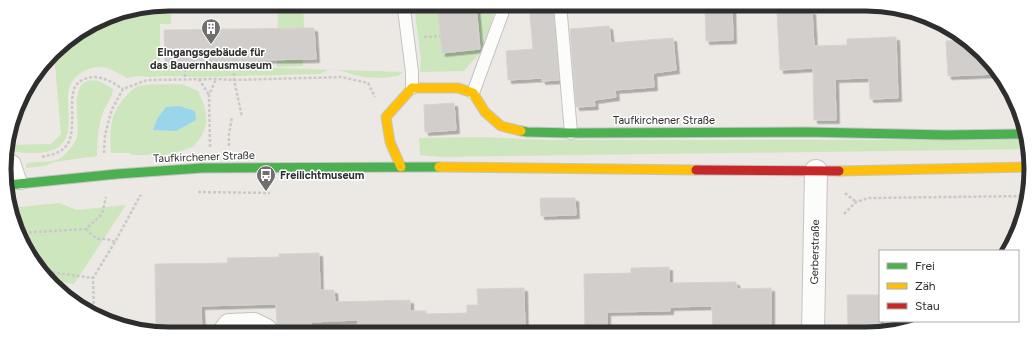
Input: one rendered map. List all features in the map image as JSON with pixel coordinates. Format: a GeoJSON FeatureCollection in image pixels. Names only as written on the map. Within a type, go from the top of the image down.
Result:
{"type":"FeatureCollection","features":[{"type":"Feature","properties":{"kind":"main road"},"geometry":{"type":"LineString","coordinates":[[401,167],[390,142],[386,117],[412,88],[458,88],[473,93]]}},
{"type":"Feature","properties":{"kind":"main road","name":"Taufkirchener Straße"},"geometry":{"type":"LineString","coordinates":[[473,93],[485,112],[501,126],[527,132],[806,132],[946,135],[1020,134]]}},
{"type":"Feature","properties":{"kind":"main road","name":"Taufkirchener Straße"},"geometry":{"type":"LineString","coordinates":[[11,184],[117,174],[202,168],[251,167],[816,171],[1024,167]]}},
{"type":"Feature","properties":{"kind":"street","name":"Gerberstraße"},"geometry":{"type":"LineString","coordinates":[[813,327],[816,171]]}},
{"type":"Feature","properties":{"kind":"street"},"geometry":{"type":"LineString","coordinates":[[227,327],[229,325],[254,324],[260,327]]}},
{"type":"Feature","properties":{"kind":"lane"},"geometry":{"type":"LineString","coordinates":[[404,11],[412,72],[412,88]]}},
{"type":"Feature","properties":{"kind":"lane"},"geometry":{"type":"LineString","coordinates":[[473,93],[502,14],[502,11]]}},
{"type":"Feature","properties":{"kind":"lane"},"geometry":{"type":"LineString","coordinates":[[561,11],[571,133]]}},
{"type":"Feature","properties":{"kind":"lane"},"geometry":{"type":"LineString","coordinates":[[11,162],[20,183]]}},
{"type":"Feature","properties":{"kind":"path"},"geometry":{"type":"LineString","coordinates":[[234,63],[234,80],[242,117]]}},
{"type":"Feature","properties":{"kind":"path"},"geometry":{"type":"LineString","coordinates":[[185,64],[185,79]]}},
{"type":"Feature","properties":{"kind":"path"},"geometry":{"type":"LineString","coordinates":[[11,160],[43,157],[59,152],[67,145],[72,132],[72,94],[76,83],[87,77],[98,77],[110,81],[123,89]]}},
{"type":"Feature","properties":{"kind":"path"},"geometry":{"type":"LineString","coordinates":[[104,156],[105,135],[112,109],[123,89],[147,80],[234,80],[341,77],[368,83],[386,117]]}},
{"type":"Feature","properties":{"kind":"path"},"geometry":{"type":"LineString","coordinates":[[199,79],[209,96]]}},
{"type":"Feature","properties":{"kind":"path"},"geometry":{"type":"LineString","coordinates":[[210,152],[209,96],[216,79]]}},
{"type":"Feature","properties":{"kind":"path"},"geometry":{"type":"LineString","coordinates":[[229,144],[232,117]]}},
{"type":"Feature","properties":{"kind":"path"},"geometry":{"type":"LineString","coordinates":[[196,192],[270,193]]}},
{"type":"Feature","properties":{"kind":"path"},"geometry":{"type":"LineString","coordinates":[[24,233],[86,229],[102,214],[107,194]]}},
{"type":"Feature","properties":{"kind":"path"},"geometry":{"type":"LineString","coordinates":[[94,308],[93,278],[140,196],[144,195]]}},
{"type":"Feature","properties":{"kind":"path"},"geometry":{"type":"LineString","coordinates":[[844,214],[856,202],[869,198],[1022,196]]}},
{"type":"Feature","properties":{"kind":"path"},"geometry":{"type":"LineString","coordinates":[[86,229],[98,239],[107,239],[115,242]]}},
{"type":"Feature","properties":{"kind":"path"},"geometry":{"type":"LineString","coordinates":[[49,272],[93,278]]}},
{"type":"Feature","properties":{"kind":"green space"},"geometry":{"type":"Polygon","coordinates":[[[171,11],[171,24],[160,24],[160,68],[276,68],[403,72],[398,76],[381,78],[364,77],[339,70],[328,70],[320,74],[201,77],[137,76],[127,78],[107,68],[90,68],[75,78],[70,86],[68,96],[69,126],[67,135],[62,144],[51,151],[27,153],[12,151],[13,145],[51,144],[61,134],[55,60],[81,38],[99,27],[118,19],[148,12],[171,11]]]}},
{"type":"Feature","properties":{"kind":"green space"},"geometry":{"type":"Polygon","coordinates":[[[278,11],[303,11],[306,51],[302,52],[303,66],[277,67],[278,11]]]}},
{"type":"Feature","properties":{"kind":"green space"},"geometry":{"type":"Polygon","coordinates":[[[415,11],[492,11],[493,16],[483,49],[464,71],[420,72],[421,61],[415,11]]]}},
{"type":"Feature","properties":{"kind":"green space"},"geometry":{"type":"Polygon","coordinates":[[[96,80],[113,89],[100,123],[97,156],[54,162],[45,166],[26,168],[26,164],[58,159],[71,148],[77,137],[78,130],[78,91],[87,81],[96,80]]]}},
{"type":"Feature","properties":{"kind":"green space"},"geometry":{"type":"Polygon","coordinates":[[[182,84],[198,91],[206,114],[206,125],[201,137],[193,147],[169,155],[132,155],[130,153],[111,153],[111,129],[114,115],[121,102],[129,93],[136,87],[140,86],[182,84]]]}},
{"type":"Feature","properties":{"kind":"green space"},"geometry":{"type":"Polygon","coordinates":[[[480,137],[547,140],[1021,140],[1023,149],[440,157],[420,155],[419,138],[480,137]]]}},
{"type":"Feature","properties":{"kind":"green space"},"geometry":{"type":"Polygon","coordinates":[[[59,203],[77,210],[126,205],[74,284],[58,282],[50,273],[27,239],[15,207],[59,203]]]}},
{"type":"Feature","properties":{"kind":"water"},"geometry":{"type":"Polygon","coordinates":[[[179,106],[195,111],[196,120],[176,131],[153,130],[157,119],[166,107],[179,106]]]}},
{"type":"Feature","properties":{"kind":"building"},"geometry":{"type":"Polygon","coordinates":[[[438,11],[477,11],[480,49],[442,53],[438,11]]]}},
{"type":"Feature","properties":{"kind":"building"},"geometry":{"type":"Polygon","coordinates":[[[530,11],[554,11],[559,80],[542,81],[542,78],[508,80],[506,51],[533,49],[530,11]]]}},
{"type":"Feature","properties":{"kind":"building"},"geometry":{"type":"Polygon","coordinates":[[[705,11],[732,11],[733,40],[706,41],[705,11]]]}},
{"type":"Feature","properties":{"kind":"building"},"geometry":{"type":"Polygon","coordinates":[[[812,11],[814,46],[847,45],[847,39],[896,37],[898,98],[870,99],[869,78],[835,79],[836,120],[814,120],[813,68],[780,70],[777,12],[812,11]]]}},
{"type":"Feature","properties":{"kind":"building"},"geometry":{"type":"Polygon","coordinates":[[[609,26],[611,43],[673,38],[676,70],[653,73],[654,87],[615,90],[616,97],[594,100],[595,106],[576,107],[570,29],[609,26]]]}},
{"type":"Feature","properties":{"kind":"building","name":"Eingangsgebäude für das Bauernhausmuseum"},"geometry":{"type":"Polygon","coordinates":[[[314,28],[316,59],[257,60],[257,63],[165,64],[164,30],[314,28]]]}},
{"type":"Feature","properties":{"kind":"building"},"geometry":{"type":"Polygon","coordinates":[[[957,40],[978,57],[992,74],[948,76],[946,41],[957,40]]]}},
{"type":"Feature","properties":{"kind":"building"},"geometry":{"type":"Polygon","coordinates":[[[454,103],[456,130],[425,132],[424,105],[454,103]]]}},
{"type":"Feature","properties":{"kind":"building"},"geometry":{"type":"Polygon","coordinates":[[[540,198],[575,198],[576,215],[541,216],[540,198]]]}},
{"type":"Feature","properties":{"kind":"building"},"geometry":{"type":"Polygon","coordinates":[[[319,253],[320,290],[334,290],[335,302],[410,300],[410,311],[426,311],[426,314],[467,313],[467,305],[478,305],[477,289],[524,288],[525,327],[358,327],[358,320],[311,322],[311,327],[277,327],[276,304],[201,306],[202,327],[156,327],[155,264],[228,263],[227,258],[279,257],[279,254],[319,253]]]}},
{"type":"Feature","properties":{"kind":"building"},"geometry":{"type":"Polygon","coordinates":[[[669,267],[669,283],[736,282],[737,289],[771,288],[771,327],[713,327],[712,306],[670,307],[670,311],[607,312],[607,327],[585,327],[584,274],[631,273],[631,268],[669,267]]]}},
{"type":"Feature","properties":{"kind":"building"},"geometry":{"type":"Polygon","coordinates":[[[847,295],[879,295],[880,324],[848,325],[847,295]]]}},
{"type":"Feature","properties":{"kind":"traffic: fast"},"geometry":{"type":"LineString","coordinates":[[521,131],[571,133],[806,132],[946,135],[1020,134]]}},
{"type":"Feature","properties":{"kind":"traffic: fast"},"geometry":{"type":"LineString","coordinates":[[12,185],[117,174],[202,168],[439,167]]}},
{"type":"Feature","properties":{"kind":"traffic: slow"},"geometry":{"type":"LineString","coordinates":[[401,167],[390,142],[386,117],[412,88],[458,88],[473,93],[485,112],[501,126],[521,131]]}},
{"type":"Feature","properties":{"kind":"traffic: slow"},"geometry":{"type":"LineString","coordinates":[[439,167],[696,170]]}},
{"type":"Feature","properties":{"kind":"traffic: slow"},"geometry":{"type":"LineString","coordinates":[[839,171],[1024,167]]}},
{"type":"Feature","properties":{"kind":"traffic: jam"},"geometry":{"type":"LineString","coordinates":[[696,170],[839,171]]}},
{"type":"Feature","properties":{"kind":"place","name":"Eingangsgebäude für das Bauernhausmuseum"},"geometry":{"type":"Point","coordinates":[211,45]}},
{"type":"Feature","properties":{"kind":"place","name":"Freilichtmuseum"},"geometry":{"type":"Point","coordinates":[266,192]}}]}
